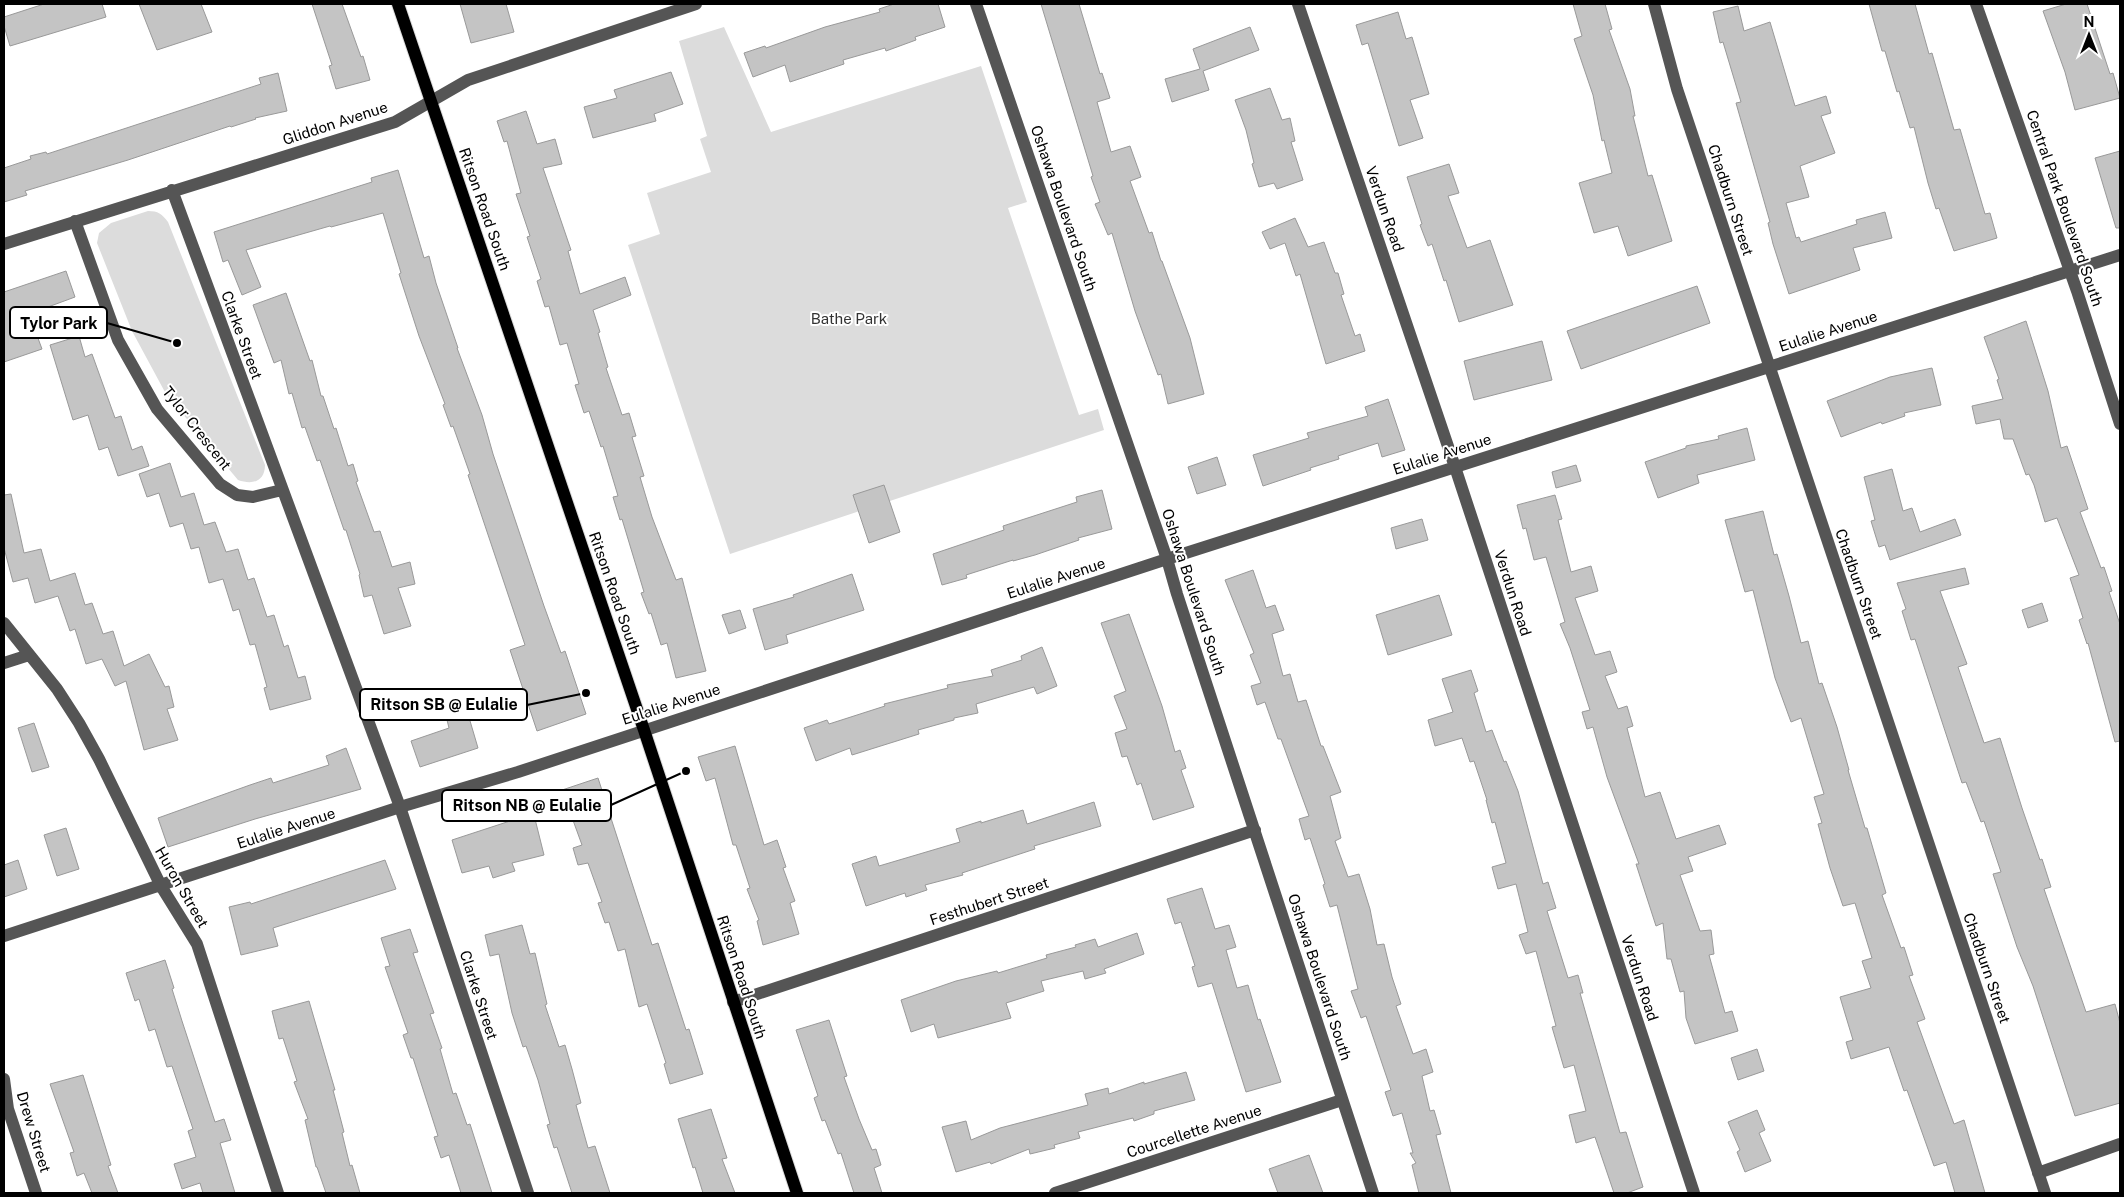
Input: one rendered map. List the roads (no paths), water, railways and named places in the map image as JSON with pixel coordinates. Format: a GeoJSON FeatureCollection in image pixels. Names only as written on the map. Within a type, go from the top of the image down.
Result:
{"type":"FeatureCollection","features":[{"type":"Feature","properties":{"kind":"main road","name":"Ritson Road South"},"geometry":{"type":"LineString","coordinates":[[398,4],[644,730],[797,1193]]}},
{"type":"Feature","properties":{"kind":"street","name":"Gliddon Avenue"},"geometry":{"type":"LineString","coordinates":[[4,244],[394,122],[468,80],[696,4]]}},
{"type":"Feature","properties":{"kind":"street","name":"Oshawa Boulevard South"},"geometry":{"type":"LineString","coordinates":[[976,4],[1167,559],[1373,1193]]}},
{"type":"Feature","properties":{"kind":"street","name":"Verdun Road"},"geometry":{"type":"LineString","coordinates":[[1298,4],[1455,467],[1694,1193]]}},
{"type":"Feature","properties":{"kind":"street","name":"Chadburn Street"},"geometry":{"type":"LineString","coordinates":[[1654,4],[1677,89],[2045,1193]]}},
{"type":"Feature","properties":{"kind":"street","name":"Central Park Boulevard South"},"geometry":{"type":"LineString","coordinates":[[1976,4],[2069,270],[2120,424]]}},
{"type":"Feature","properties":{"kind":"street","name":"Clarke Street"},"geometry":{"type":"LineString","coordinates":[[172,190],[400,807],[528,1193]]}},
{"type":"Feature","properties":{"kind":"street","name":"Tylor Crescent"},"geometry":{"type":"LineString","coordinates":[[75,221],[118,340],[157,409],[220,484],[237,495],[253,497],[282,490]]}},
{"type":"Feature","properties":{"kind":"street","name":"Eulalie Avenue"},"geometry":{"type":"LineString","coordinates":[[4,936],[400,807],[518,772],[1167,559],[2120,255]]}},
{"type":"Feature","properties":{"kind":"street","name":"Huron Street"},"geometry":{"type":"LineString","coordinates":[[4,623],[57,689],[83,730],[99,759],[160,886],[197,944],[278,1193]]}},
{"type":"Feature","properties":{"kind":"street"},"geometry":{"type":"LineString","coordinates":[[4,663],[29,655]]}},
{"type":"Feature","properties":{"kind":"street","name":"Festhubert Street"},"geometry":{"type":"LineString","coordinates":[[733,1002],[1255,830]]}},
{"type":"Feature","properties":{"kind":"street","name":"Drew Street"},"geometry":{"type":"LineString","coordinates":[[4,1079],[8,1109],[36,1193]]}},
{"type":"Feature","properties":{"kind":"street","name":"Courcellette Avenue"},"geometry":{"type":"LineString","coordinates":[[1055,1193],[1342,1100]]}},
{"type":"Feature","properties":{"kind":"street"},"geometry":{"type":"LineString","coordinates":[[2038,1173],[2120,1144]]}},
{"type":"Feature","properties":{"kind":"place","name":"Tylor Park"},"geometry":{"type":"Point","coordinates":[177,343]}},
{"type":"Feature","properties":{"kind":"place","name":"Ritson SB @ Eulalie"},"geometry":{"type":"Point","coordinates":[586,693]}},
{"type":"Feature","properties":{"kind":"place","name":"Ritson NB @ Eulalie"},"geometry":{"type":"Point","coordinates":[686,771]}},
{"type":"Feature","properties":{"kind":"park label","name":"Bathe Park"},"geometry":{"type":"Point","coordinates":[849,318]}}]}
